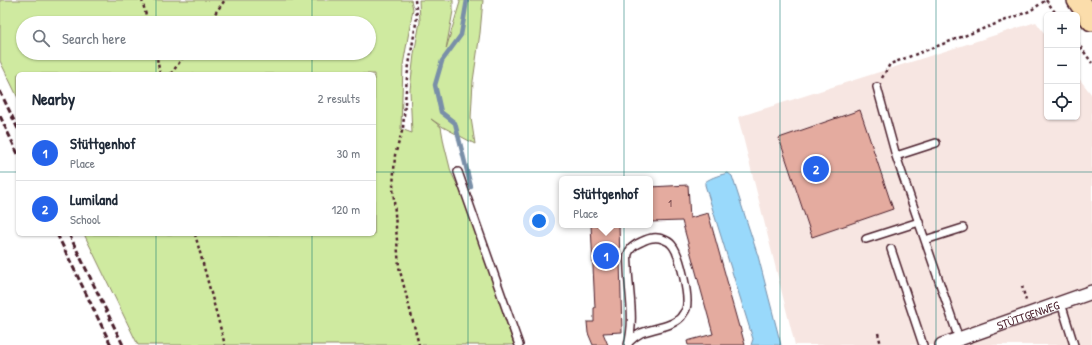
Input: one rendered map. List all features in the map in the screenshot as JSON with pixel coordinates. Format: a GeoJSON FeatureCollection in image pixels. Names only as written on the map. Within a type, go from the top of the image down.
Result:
{"type":"FeatureCollection","features":[{"type":"Feature","properties":{"kind":"main road"},"geometry":{"type":"LineString","coordinates":[[1078,0],[1092,20]]}},
{"type":"Feature","properties":{"kind":"street","name":"STÜTTGENWEG"},"geometry":{"type":"LineString","coordinates":[[942,345],[1092,292]]}},
{"type":"Feature","properties":{"kind":"lane"},"geometry":{"type":"LineString","coordinates":[[877,87],[896,156],[959,339]]}},
{"type":"Feature","properties":{"kind":"lane"},"geometry":{"type":"LineString","coordinates":[[896,156],[936,143]]}},
{"type":"Feature","properties":{"kind":"lane"},"geometry":{"type":"LineString","coordinates":[[458,172],[519,345]]}},
{"type":"Feature","properties":{"kind":"lane"},"geometry":{"type":"LineString","coordinates":[[866,239],[919,222]]}},
{"type":"Feature","properties":{"kind":"lane"},"geometry":{"type":"LineString","coordinates":[[925,240],[963,228]]}},
{"type":"Feature","properties":{"kind":"lane"},"geometry":{"type":"LineString","coordinates":[[653,238],[663,239],[672,244],[678,254],[686,292],[686,309],[680,318],[673,322],[641,333],[635,336],[629,343],[631,335],[631,316],[628,280],[628,254],[631,248],[639,242],[653,238]]}},
{"type":"Feature","properties":{"kind":"lane"},"geometry":{"type":"LineString","coordinates":[[891,249],[923,345]]}},
{"type":"Feature","properties":{"kind":"lane"},"geometry":{"type":"LineString","coordinates":[[1061,303],[1074,345]]}},
{"type":"Feature","properties":{"kind":"path"},"geometry":{"type":"LineString","coordinates":[[142,0],[146,16]]}},
{"type":"Feature","properties":{"kind":"path"},"geometry":{"type":"LineString","coordinates":[[213,16],[225,0]]}},
{"type":"Feature","properties":{"kind":"path"},"geometry":{"type":"LineString","coordinates":[[415,0],[417,17],[407,77],[403,128],[395,155],[393,187],[399,267],[419,345]]}},
{"type":"Feature","properties":{"kind":"path"},"geometry":{"type":"LineString","coordinates":[[877,87],[890,64],[1030,11],[1046,0],[1055,12]]}},
{"type":"Feature","properties":{"kind":"path"},"geometry":{"type":"LineString","coordinates":[[1080,46],[1092,63]]}},
{"type":"Feature","properties":{"kind":"path"},"geometry":{"type":"LineString","coordinates":[[157,60],[160,72]]}},
{"type":"Feature","properties":{"kind":"path"},"geometry":{"type":"LineString","coordinates":[[172,72],[181,60]]}},
{"type":"Feature","properties":{"kind":"path"},"geometry":{"type":"LineString","coordinates":[[197,236],[225,345]]}},
{"type":"Feature","properties":{"kind":"path"},"geometry":{"type":"LineString","coordinates":[[1022,286],[1024,294]]}},
{"type":"Feature","properties":{"kind":"path"},"geometry":{"type":"LineString","coordinates":[[878,333],[881,345]]}},
{"type":"Feature","properties":{"kind":"shaded area"},"geometry":{"type":"Polygon","coordinates":[[[1036,22],[1044,33],[1044,120],[1080,120],[1080,80],[1092,95],[1092,345],[795,345],[738,117],[1036,22]]]}},
{"type":"Feature","properties":{"kind":"green space"},"geometry":{"type":"Polygon","coordinates":[[[0,0],[411,0],[413,9],[403,65],[401,129],[412,133],[410,90],[414,54],[420,22],[419,0],[453,0],[453,11],[446,49],[460,2],[459,0],[483,0],[473,81],[471,118],[475,144],[431,119],[441,127],[451,172],[467,205],[514,345],[138,345],[85,236],[376,236],[376,72],[16,72],[16,94],[0,61],[0,0]]]}},
{"type":"Feature","properties":{"kind":"water"},"geometry":{"type":"Polygon","coordinates":[[[728,173],[732,176],[758,256],[781,345],[751,345],[753,339],[705,185],[705,182],[710,179],[728,173]]]}},
{"type":"Feature","properties":{"kind":"building"},"geometry":{"type":"Polygon","coordinates":[[[860,110],[893,209],[812,237],[779,138],[860,110]]]}},
{"type":"Feature","properties":{"kind":"building"},"geometry":{"type":"Polygon","coordinates":[[[688,185],[690,218],[708,213],[745,345],[688,345],[687,341],[713,334],[682,221],[653,222],[653,187],[688,185]]]}},
{"type":"Feature","properties":{"kind":"building"},"geometry":{"type":"Polygon","coordinates":[[[591,228],[619,228],[622,332],[603,333],[608,345],[593,345],[588,333],[587,322],[594,322],[595,308],[591,228]]]}},
{"type":"Feature","properties":{"kind":"waterway"},"geometry":{"type":"LineString","coordinates":[[467,0],[461,35],[442,61],[435,85],[441,112],[455,123],[471,187]]}},
{"type":"Feature","properties":{"kind":"railway"},"geometry":{"type":"LineString","coordinates":[[0,91],[16,125]]}},
{"type":"Feature","properties":{"kind":"railway"},"geometry":{"type":"LineString","coordinates":[[0,116],[16,150]]}},
{"type":"Feature","properties":{"kind":"railway"},"geometry":{"type":"LineString","coordinates":[[58,236],[111,345]]}},
{"type":"Feature","properties":{"kind":"railway"},"geometry":{"type":"LineString","coordinates":[[70,236],[123,345]]}},
{"type":"Feature","properties":{"kind":"place","name":"Lumiland"},"geometry":{"type":"Point","coordinates":[816,169]}},
{"type":"Feature","properties":{"kind":"place","name":"Stüttgenhof"},"geometry":{"type":"Point","coordinates":[606,256]}}]}
